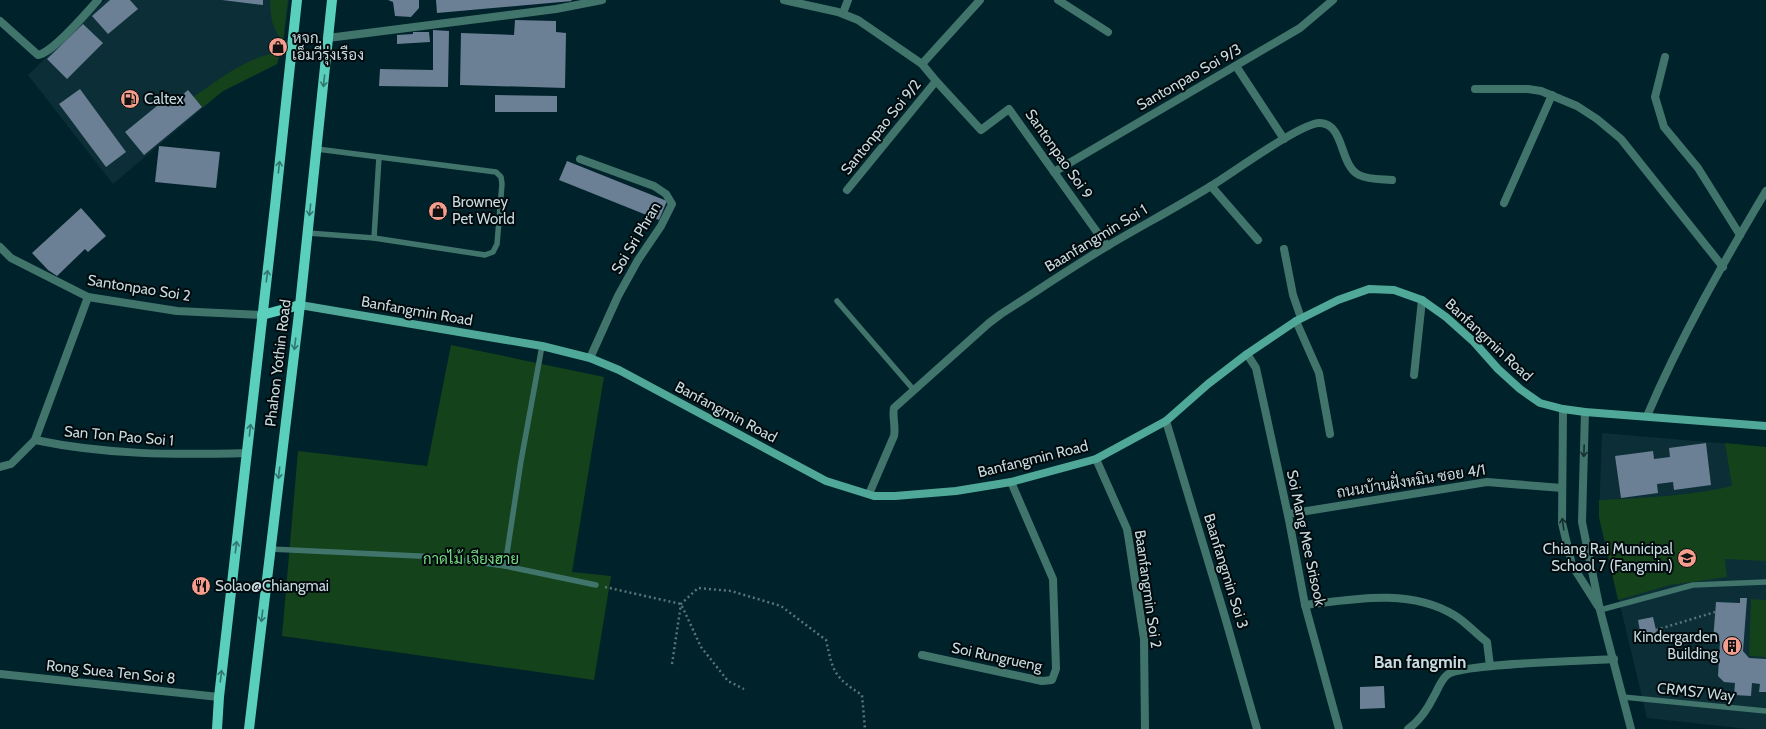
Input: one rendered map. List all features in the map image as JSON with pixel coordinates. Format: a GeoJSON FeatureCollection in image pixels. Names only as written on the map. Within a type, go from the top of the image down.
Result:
{"type":"FeatureCollection","features":[{"type":"Feature","properties":{"kind":"main road","name":"Phahon Yothin Road"},"geometry":{"type":"LineString","coordinates":[[217,729],[219,697],[296,0]]}},
{"type":"Feature","properties":{"kind":"main road","name":"Phahon Yothin Road"},"geometry":{"type":"LineString","coordinates":[[249,729],[300,305],[332,0]]}},
{"type":"Feature","properties":{"kind":"main road"},"geometry":{"type":"LineString","coordinates":[[262,315],[300,305]]}},
{"type":"Feature","properties":{"kind":"street"},"geometry":{"type":"LineString","coordinates":[[0,20],[38,55],[44,54],[98,0]]}},
{"type":"Feature","properties":{"kind":"street"},"geometry":{"type":"LineString","coordinates":[[328,38],[556,9],[602,0]]}},
{"type":"Feature","properties":{"kind":"street","name":"Santonpao Soi 9"},"geometry":{"type":"LineString","coordinates":[[784,0],[842,13],[858,20],[922,64],[981,130],[1010,109],[1107,246]]}},
{"type":"Feature","properties":{"kind":"street"},"geometry":{"type":"LineString","coordinates":[[842,13],[848,0]]}},
{"type":"Feature","properties":{"kind":"street"},"geometry":{"type":"LineString","coordinates":[[922,64],[980,0]]}},
{"type":"Feature","properties":{"kind":"street"},"geometry":{"type":"LineString","coordinates":[[1058,0],[1108,32]]}},
{"type":"Feature","properties":{"kind":"street","name":"Santonpao Soi 9/3"},"geometry":{"type":"LineString","coordinates":[[1054,172],[1300,28],[1333,0]]}},
{"type":"Feature","properties":{"kind":"street"},"geometry":{"type":"LineString","coordinates":[[1665,57],[1655,97],[1664,127],[1698,168],[1740,235]]}},
{"type":"Feature","properties":{"kind":"street"},"geometry":{"type":"LineString","coordinates":[[1236,66],[1284,139]]}},
{"type":"Feature","properties":{"kind":"street","name":"Santonpao Soi 9/2"},"geometry":{"type":"LineString","coordinates":[[848,190],[936,81]]}},
{"type":"Feature","properties":{"kind":"street"},"geometry":{"type":"LineString","coordinates":[[1475,89],[1528,89],[1552,95],[1577,106],[1597,119],[1621,139],[1723,267]]}},
{"type":"Feature","properties":{"kind":"street"},"geometry":{"type":"LineString","coordinates":[[1504,203],[1552,95]]}},
{"type":"Feature","properties":{"kind":"street","name":"Baanfangmin Soi 1"},"geometry":{"type":"LineString","coordinates":[[869,494],[894,436],[895,429],[892,413],[894,408],[913,389],[1001,314],[1107,246],[1211,186],[1284,139],[1316,122],[1329,125],[1335,131],[1352,170],[1366,178],[1392,180]]}},
{"type":"Feature","properties":{"kind":"street","name":"Soi Sri Phran"},"geometry":{"type":"LineString","coordinates":[[580,159],[654,186],[666,194],[672,204],[661,226],[638,260],[618,296],[590,358]]}},
{"type":"Feature","properties":{"kind":"street"},"geometry":{"type":"LineString","coordinates":[[1211,186],[1258,240]]}},
{"type":"Feature","properties":{"kind":"street"},"geometry":{"type":"LineString","coordinates":[[1647,416],[1665,375],[1740,235],[1766,191]]}},
{"type":"Feature","properties":{"kind":"street","name":"Santonpao Soi 2"},"geometry":{"type":"LineString","coordinates":[[0,247],[12,258],[88,297],[177,311],[262,315]]}},
{"type":"Feature","properties":{"kind":"street"},"geometry":{"type":"LineString","coordinates":[[1284,249],[1299,319],[1319,373],[1330,434]]}},
{"type":"Feature","properties":{"kind":"street","name":"Banfangmin Road"},"geometry":{"type":"LineString","coordinates":[[300,305],[542,346],[590,358],[619,370],[826,481],[869,494],[895,496],[956,491],[1011,482],[1096,459],[1166,421],[1208,384],[1247,354],[1299,319],[1338,300],[1369,290],[1394,290],[1422,300],[1446,317],[1474,342],[1498,369],[1520,389],[1540,403],[1563,409],[1585,412],[1766,426]]}},
{"type":"Feature","properties":{"kind":"street"},"geometry":{"type":"LineString","coordinates":[[0,467],[11,464],[35,440],[88,297]]}},
{"type":"Feature","properties":{"kind":"street"},"geometry":{"type":"LineString","coordinates":[[1414,375],[1422,300]]}},
{"type":"Feature","properties":{"kind":"street","name":"Soi Mang Mee Srisook"},"geometry":{"type":"LineString","coordinates":[[1247,354],[1256,368],[1288,514],[1305,605],[1339,729]]}},
{"type":"Feature","properties":{"kind":"street"},"geometry":{"type":"LineString","coordinates":[[1563,409],[1562,523],[1572,565],[1600,610]]}},
{"type":"Feature","properties":{"kind":"street"},"geometry":{"type":"LineString","coordinates":[[1585,412],[1582,522],[1600,610],[1631,729]]}},
{"type":"Feature","properties":{"kind":"street","name":"Baanfangmin Soi 3"},"geometry":{"type":"LineString","coordinates":[[1166,421],[1257,729]]}},
{"type":"Feature","properties":{"kind":"street","name":"San Ton Pao Soi 1"},"geometry":{"type":"LineString","coordinates":[[35,440],[72,448],[123,453],[180,455],[247,453]]}},
{"type":"Feature","properties":{"kind":"street","name":"Baanfangmin Soi 2"},"geometry":{"type":"LineString","coordinates":[[1096,459],[1127,529],[1130,541],[1144,639],[1145,729]]}},
{"type":"Feature","properties":{"kind":"street","name":"Soi Rungrueng"},"geometry":{"type":"LineString","coordinates":[[922,655],[1042,681],[1052,680],[1056,669],[1054,580],[1011,482]]}},
{"type":"Feature","properties":{"kind":"street","name":"ถนนบ้านฝั่งหมิน ซอย 4/1"},"geometry":{"type":"LineString","coordinates":[[1288,514],[1487,482],[1562,488]]}},
{"type":"Feature","properties":{"kind":"street"},"geometry":{"type":"LineString","coordinates":[[1305,605],[1368,598],[1421,601],[1454,615],[1487,642],[1490,666]]}},
{"type":"Feature","properties":{"kind":"street"},"geometry":{"type":"LineString","coordinates":[[1408,729],[1416,724],[1420,719],[1442,681],[1448,674],[1458,670],[1490,666],[1614,659]]}},
{"type":"Feature","properties":{"kind":"street","name":"Rong Suea Ten Soi 8"},"geometry":{"type":"LineString","coordinates":[[0,674],[219,697]]}},
{"type":"Feature","properties":{"kind":"lane"},"geometry":{"type":"LineString","coordinates":[[308,233],[374,238],[485,255],[493,252],[497,244],[502,184],[501,177],[496,172],[317,149]]}},
{"type":"Feature","properties":{"kind":"lane"},"geometry":{"type":"LineString","coordinates":[[374,238],[379,157]]}},
{"type":"Feature","properties":{"kind":"lane"},"geometry":{"type":"LineString","coordinates":[[837,301],[913,389]]}},
{"type":"Feature","properties":{"kind":"lane"},"geometry":{"type":"LineString","coordinates":[[505,566],[521,461],[542,346]]}},
{"type":"Feature","properties":{"kind":"lane"},"geometry":{"type":"LineString","coordinates":[[270,549],[440,556],[505,566],[596,585]]}},
{"type":"Feature","properties":{"kind":"lane"},"geometry":{"type":"LineString","coordinates":[[1600,610],[1693,584],[1766,582]]}},
{"type":"Feature","properties":{"kind":"lane","name":"CRMS7 Way"},"geometry":{"type":"LineString","coordinates":[[1623,697],[1766,711]]}},
{"type":"Feature","properties":{"kind":"path"},"geometry":{"type":"LineString","coordinates":[[596,585],[681,604]]}},
{"type":"Feature","properties":{"kind":"path"},"geometry":{"type":"LineString","coordinates":[[672,664],[681,604],[698,588],[731,591],[781,606],[826,640],[832,667],[843,683],[862,695],[865,729]]}},
{"type":"Feature","properties":{"kind":"path"},"geometry":{"type":"LineString","coordinates":[[681,604],[701,647],[728,681],[744,689]]}},
{"type":"Feature","properties":{"kind":"path"},"geometry":{"type":"LineString","coordinates":[[1656,630],[1715,612]]}},
{"type":"Feature","properties":{"kind":"shaded area","name":"Caltex"},"geometry":{"type":"Polygon","coordinates":[[[105,0],[289,0],[284,38],[277,64],[223,91],[113,184],[28,75],[105,0]]]}},
{"type":"Feature","properties":{"kind":"shaded area","name":"Chiang Rai Municipal School 7 (Fangmin)"},"geometry":{"type":"Polygon","coordinates":[[[1602,433],[1766,447],[1766,729],[1748,729],[1647,718],[1599,517],[1602,433]]]}},
{"type":"Feature","properties":{"kind":"green space"},"geometry":{"type":"Polygon","coordinates":[[[270,0],[288,0],[283,41],[272,22],[270,0]]]}},
{"type":"Feature","properties":{"kind":"green space"},"geometry":{"type":"Polygon","coordinates":[[[271,54],[279,57],[277,64],[223,91],[203,107],[193,97],[240,66],[271,54]]]}},
{"type":"Feature","properties":{"kind":"green space","name":"กาดไม้ เจียงฮาย"},"geometry":{"type":"Polygon","coordinates":[[[451,345],[604,377],[572,572],[611,576],[594,680],[282,636],[298,451],[427,466],[451,345]]]}},
{"type":"Feature","properties":{"kind":"green space"},"geometry":{"type":"Polygon","coordinates":[[[1725,443],[1766,447],[1766,561],[1725,559],[1727,577],[1670,585],[1618,600],[1599,517],[1599,500],[1682,494],[1732,486],[1725,443]]]}},
{"type":"Feature","properties":{"kind":"green space"},"geometry":{"type":"Polygon","coordinates":[[[1751,599],[1766,600],[1766,657],[1749,656],[1751,599]]]}},
{"type":"Feature","properties":{"kind":"building"},"geometry":{"type":"Polygon","coordinates":[[[110,0],[130,0],[138,9],[108,34],[92,16],[110,0]]]}},
{"type":"Feature","properties":{"kind":"building"},"geometry":{"type":"Polygon","coordinates":[[[222,0],[263,0],[263,5],[222,0]]]}},
{"type":"Feature","properties":{"kind":"building"},"geometry":{"type":"Polygon","coordinates":[[[388,0],[419,0],[419,8],[411,17],[395,16],[393,2],[388,0]]]}},
{"type":"Feature","properties":{"kind":"building"},"geometry":{"type":"Polygon","coordinates":[[[436,0],[571,0],[572,1],[437,13],[436,0]]]}},
{"type":"Feature","properties":{"kind":"building"},"geometry":{"type":"Polygon","coordinates":[[[515,20],[556,21],[556,32],[566,33],[565,88],[460,85],[461,33],[514,35],[515,20]]]}},
{"type":"Feature","properties":{"kind":"building"},"geometry":{"type":"Polygon","coordinates":[[[83,24],[103,43],[67,79],[47,59],[83,24]]]}},
{"type":"Feature","properties":{"kind":"building"},"geometry":{"type":"Polygon","coordinates":[[[433,30],[449,31],[448,87],[379,86],[380,69],[433,70],[433,30]]]}},
{"type":"Feature","properties":{"kind":"building"},"geometry":{"type":"Polygon","coordinates":[[[413,32],[429,32],[430,42],[397,44],[397,35],[413,34],[413,32]]]}},
{"type":"Feature","properties":{"kind":"building"},"geometry":{"type":"Polygon","coordinates":[[[80,89],[126,152],[106,167],[59,104],[80,89]]]}},
{"type":"Feature","properties":{"kind":"building"},"geometry":{"type":"Polygon","coordinates":[[[188,90],[202,107],[144,155],[125,132],[163,101],[168,107],[188,90]]]}},
{"type":"Feature","properties":{"kind":"building"},"geometry":{"type":"Polygon","coordinates":[[[495,95],[557,96],[557,112],[495,112],[495,95]]]}},
{"type":"Feature","properties":{"kind":"building"},"geometry":{"type":"Polygon","coordinates":[[[159,146],[220,152],[216,188],[155,182],[159,146]]]}},
{"type":"Feature","properties":{"kind":"building"},"geometry":{"type":"Polygon","coordinates":[[[567,161],[667,201],[659,220],[559,180],[567,161]]]}},
{"type":"Feature","properties":{"kind":"building"},"geometry":{"type":"Polygon","coordinates":[[[81,208],[106,236],[88,252],[85,249],[57,276],[48,270],[32,253],[81,208]]]}},
{"type":"Feature","properties":{"kind":"building"},"geometry":{"type":"Polygon","coordinates":[[[1706,443],[1711,485],[1674,490],[1673,482],[1657,484],[1658,493],[1621,498],[1615,456],[1653,451],[1654,459],[1670,457],[1669,448],[1706,443]]]}},
{"type":"Feature","properties":{"kind":"building","name":"Kindergarden Building"},"geometry":{"type":"Polygon","coordinates":[[[1740,598],[1747,598],[1743,651],[1749,658],[1766,659],[1766,692],[1759,692],[1760,684],[1752,683],[1751,696],[1734,695],[1735,683],[1724,682],[1718,676],[1720,641],[1713,641],[1716,602],[1740,603],[1740,598]]]}},
{"type":"Feature","properties":{"kind":"building"},"geometry":{"type":"Polygon","coordinates":[[[1653,617],[1657,634],[1641,637],[1638,620],[1653,617]]]}},
{"type":"Feature","properties":{"kind":"building"},"geometry":{"type":"Polygon","coordinates":[[[1384,686],[1385,708],[1360,709],[1360,687],[1384,686]]]}},
{"type":"Feature","properties":{"kind":"place","name":"หจก. เอ็มวีรุ่งเรือง"},"geometry":{"type":"Point","coordinates":[278,47]}},
{"type":"Feature","properties":{"kind":"place","name":"Caltex"},"geometry":{"type":"Point","coordinates":[130,99]}},
{"type":"Feature","properties":{"kind":"place","name":"Browney Pet World"},"geometry":{"type":"Point","coordinates":[438,211]}},
{"type":"Feature","properties":{"kind":"place","name":"Chiang Rai Municipal School 7 (Fangmin)"},"geometry":{"type":"Point","coordinates":[1687,558]}},
{"type":"Feature","properties":{"kind":"place","name":"Solao@Chiangmai"},"geometry":{"type":"Point","coordinates":[201,586]}},
{"type":"Feature","properties":{"kind":"place","name":"Kindergarden Building"},"geometry":{"type":"Point","coordinates":[1732,646]}},
{"type":"Feature","properties":{"kind":"district","name":"Ban fangmin"},"geometry":{"type":"Point","coordinates":[1420,662]}}]}
